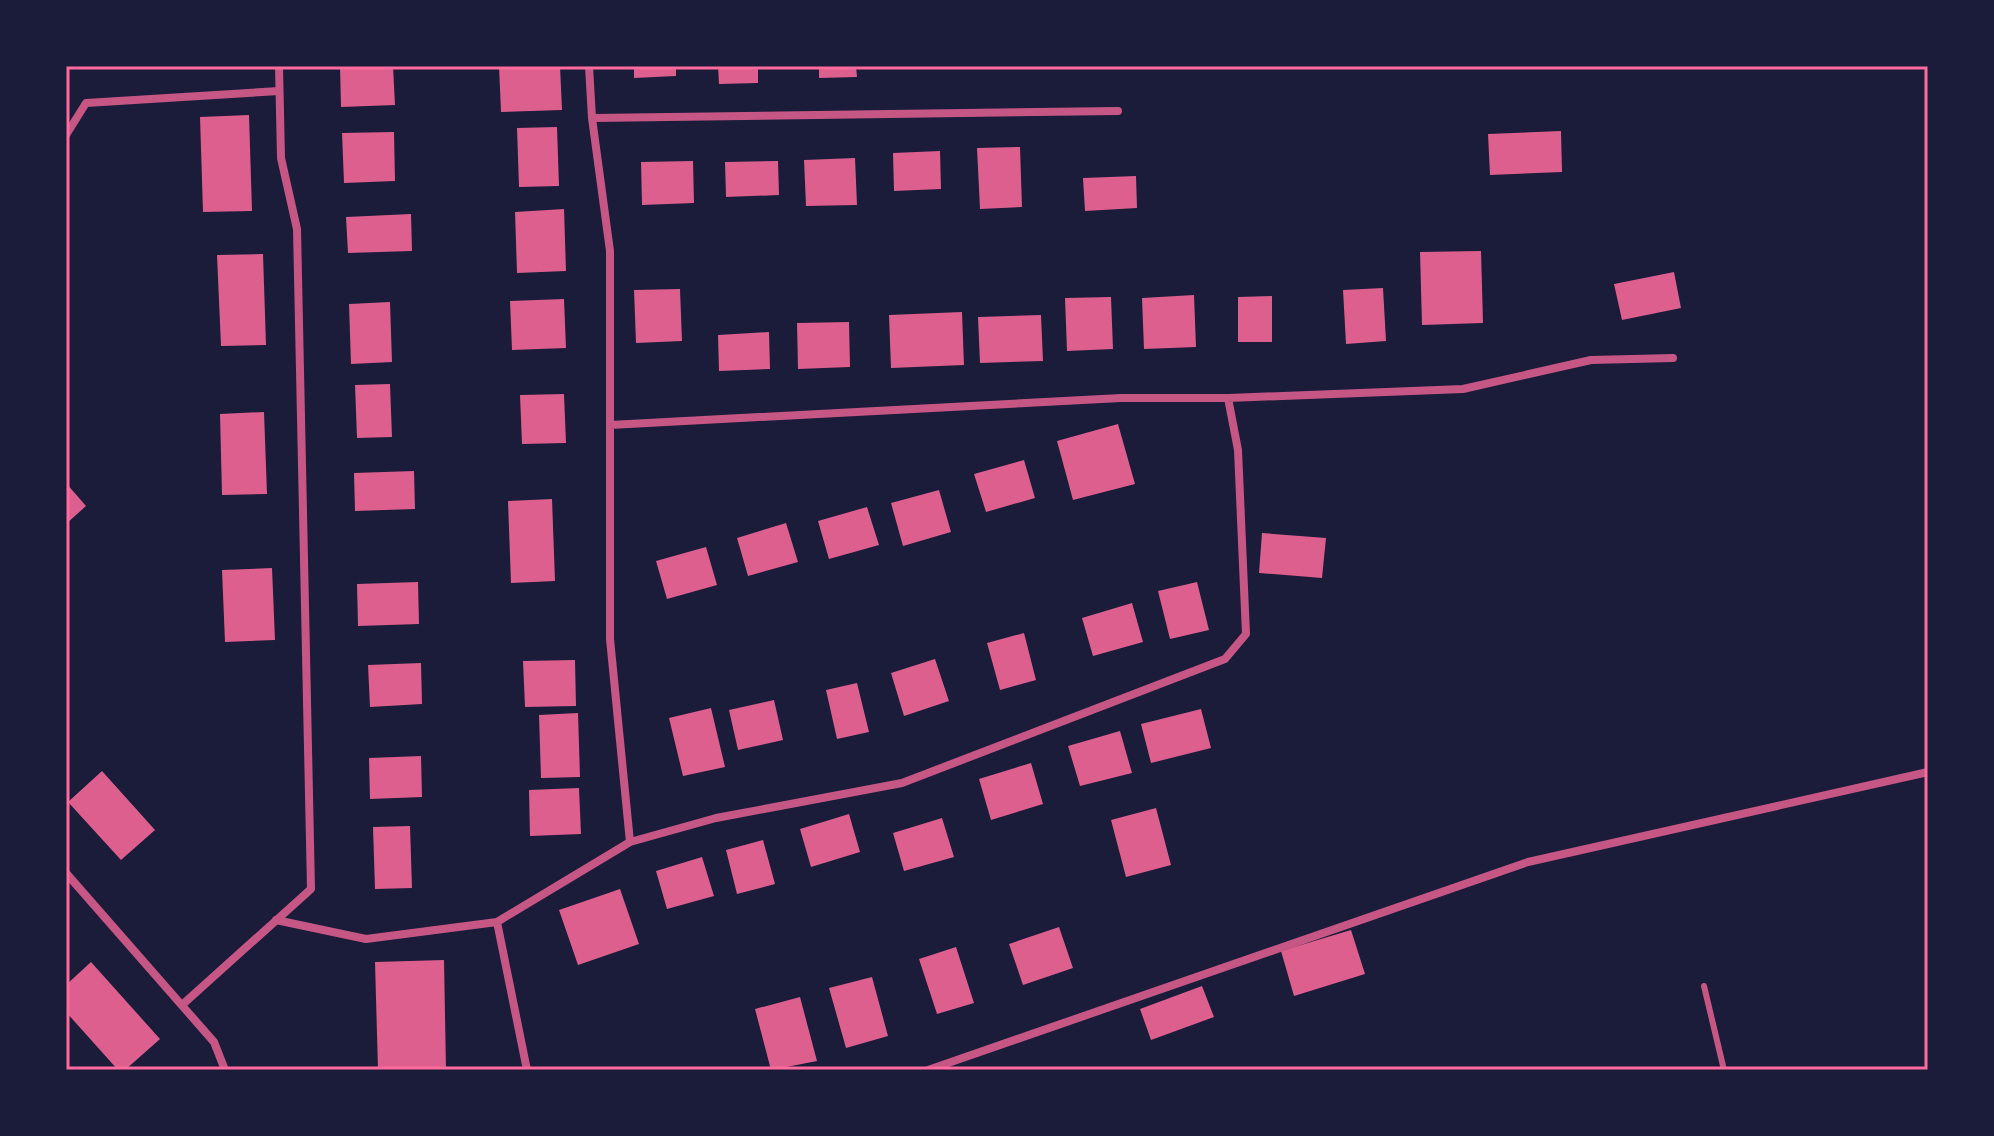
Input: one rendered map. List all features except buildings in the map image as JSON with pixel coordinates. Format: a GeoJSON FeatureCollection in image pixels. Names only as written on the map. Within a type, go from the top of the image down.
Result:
{"type":"FeatureCollection","features":[{"type":"Feature","properties":{"kind":"street"},"geometry":{"type":"LineString","coordinates":[[182,1005],[311,889],[297,229],[281,158],[279,66]]}},
{"type":"Feature","properties":{"kind":"street"},"geometry":{"type":"LineString","coordinates":[[589,66],[592,118],[610,251],[610,639],[630,842]]}},
{"type":"Feature","properties":{"kind":"street"},"geometry":{"type":"LineString","coordinates":[[66,135],[86,103],[279,91]]}},
{"type":"Feature","properties":{"kind":"street"},"geometry":{"type":"LineString","coordinates":[[592,118],[1118,111]]}},
{"type":"Feature","properties":{"kind":"street"},"geometry":{"type":"LineString","coordinates":[[610,425],[1121,398],[1228,398],[1463,389],[1591,360],[1673,358]]}},
{"type":"Feature","properties":{"kind":"street"},"geometry":{"type":"LineString","coordinates":[[276,920],[366,939],[497,922],[630,842],[716,818],[902,783],[1225,659],[1246,634],[1238,450],[1228,398]]}},
{"type":"Feature","properties":{"kind":"street"},"geometry":{"type":"LineString","coordinates":[[928,1070],[1528,862],[1928,772]]}},
{"type":"Feature","properties":{"kind":"street"},"geometry":{"type":"LineString","coordinates":[[66,873],[214,1042],[225,1070]]}},
{"type":"Feature","properties":{"kind":"street"},"geometry":{"type":"LineString","coordinates":[[497,922],[527,1070]]}},
{"type":"Feature","properties":{"kind":"lane"},"geometry":{"type":"LineString","coordinates":[[1704,986],[1724,1070]]}}]}
